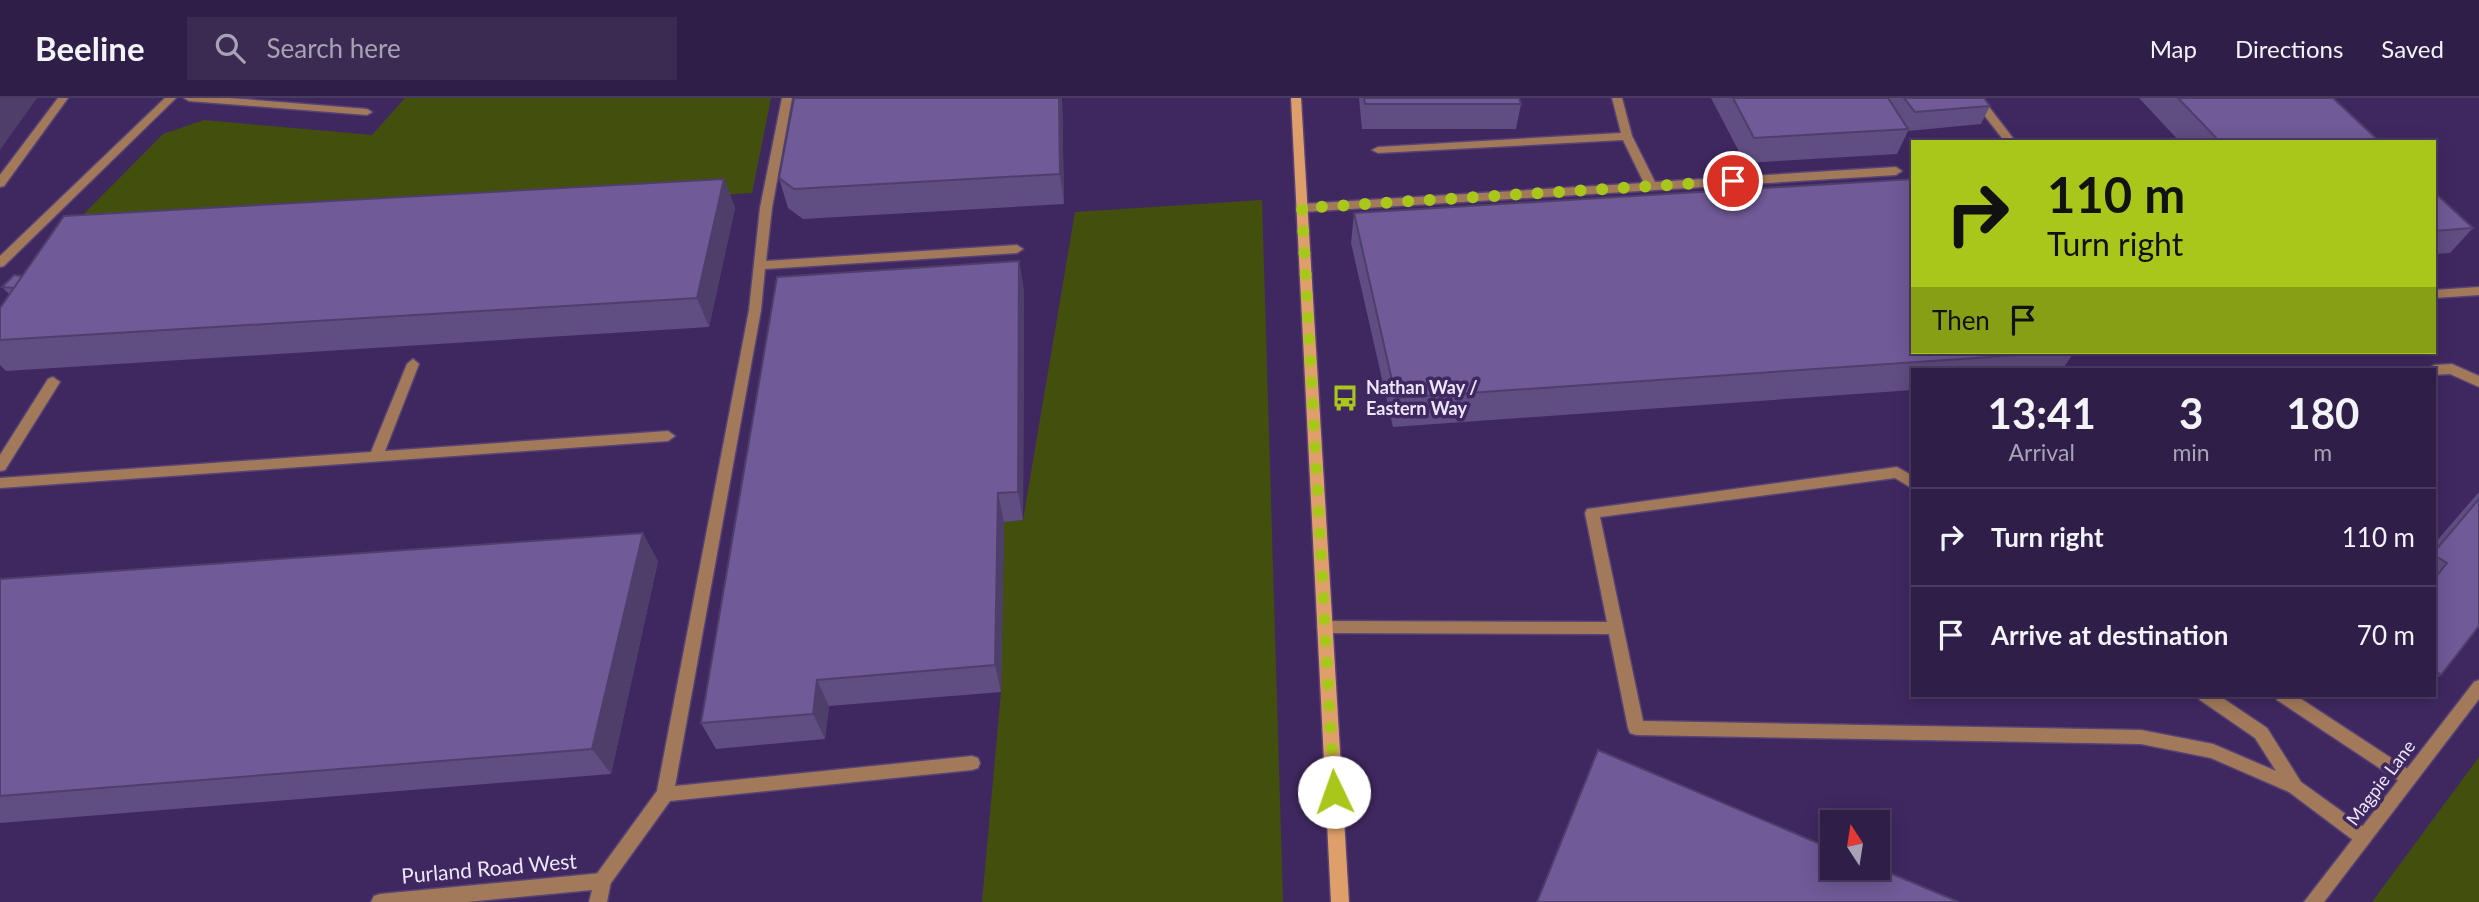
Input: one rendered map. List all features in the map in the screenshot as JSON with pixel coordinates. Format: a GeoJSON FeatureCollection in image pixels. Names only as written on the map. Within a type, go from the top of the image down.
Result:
{"type":"FeatureCollection","features":[{"type":"Feature","properties":{"kind":"street"},"geometry":{"type":"LineString","coordinates":[[0,183],[62,98]]}},
{"type":"Feature","properties":{"kind":"street"},"geometry":{"type":"LineString","coordinates":[[0,263],[171,98]]}},
{"type":"Feature","properties":{"kind":"street"},"geometry":{"type":"LineString","coordinates":[[189,98],[367,112]]}},
{"type":"Feature","properties":{"kind":"street"},"geometry":{"type":"LineString","coordinates":[[598,902],[602,881],[665,794],[755,310],[766,208],[787,98]]}},
{"type":"Feature","properties":{"kind":"street"},"geometry":{"type":"LineString","coordinates":[[1296,98],[1340,902]]}},
{"type":"Feature","properties":{"kind":"street"},"geometry":{"type":"LineString","coordinates":[[1617,98],[1627,136],[1651,186]]}},
{"type":"Feature","properties":{"kind":"street"},"geometry":{"type":"LineString","coordinates":[[1976,98],[2009,140]]}},
{"type":"Feature","properties":{"kind":"street"},"geometry":{"type":"LineString","coordinates":[[1378,150],[1627,136]]}},
{"type":"Feature","properties":{"kind":"street"},"geometry":{"type":"LineString","coordinates":[[1302,208],[1896,171]]}},
{"type":"Feature","properties":{"kind":"street"},"geometry":{"type":"LineString","coordinates":[[760,265],[1017,249]]}},
{"type":"Feature","properties":{"kind":"street"},"geometry":{"type":"LineString","coordinates":[[2436,294],[2479,291]]}},
{"type":"Feature","properties":{"kind":"street"},"geometry":{"type":"LineString","coordinates":[[376,457],[413,364]]}},
{"type":"Feature","properties":{"kind":"street"},"geometry":{"type":"LineString","coordinates":[[2436,370],[2452,369],[2479,382]]}},
{"type":"Feature","properties":{"kind":"street"},"geometry":{"type":"LineString","coordinates":[[0,466],[53,382]]}},
{"type":"Feature","properties":{"kind":"street"},"geometry":{"type":"LineString","coordinates":[[0,483],[668,436]]}},
{"type":"Feature","properties":{"kind":"street"},"geometry":{"type":"LineString","coordinates":[[1911,482],[1897,472],[1592,513],[1636,728],[2141,737],[2213,751],[2295,787],[2363,837]]}},
{"type":"Feature","properties":{"kind":"street"},"geometry":{"type":"LineString","coordinates":[[1325,627],[1615,628]]}},
{"type":"Feature","properties":{"kind":"street","name":"Magpie Lane"},"geometry":{"type":"LineString","coordinates":[[2313,902],[2479,687]]}},
{"type":"Feature","properties":{"kind":"street"},"geometry":{"type":"LineString","coordinates":[[2209,697],[2261,733],[2295,787]]}},
{"type":"Feature","properties":{"kind":"street"},"geometry":{"type":"LineString","coordinates":[[2286,697],[2407,778]]}},
{"type":"Feature","properties":{"kind":"street"},"geometry":{"type":"LineString","coordinates":[[665,794],[972,764]]}},
{"type":"Feature","properties":{"kind":"street","name":"Purland Road West"},"geometry":{"type":"LineString","coordinates":[[380,902],[602,881]]}},
{"type":"Feature","properties":{"kind":"green space"},"geometry":{"type":"Polygon","coordinates":[[[405,98],[771,98],[752,193],[65,233],[163,134],[204,120],[372,135],[405,98]]]}},
{"type":"Feature","properties":{"kind":"green space"},"geometry":{"type":"Polygon","coordinates":[[[1262,200],[1283,902],[982,902],[1001,692],[1004,522],[1023,520],[1075,212],[1262,200]]]}},
{"type":"Feature","properties":{"kind":"green space"},"geometry":{"type":"Polygon","coordinates":[[[2479,757],[2479,902],[2372,902],[2479,757]]]}},
{"type":"Feature","properties":{"kind":"building"},"geometry":{"type":"Polygon","coordinates":[[[794,98],[1059,98],[1060,174],[794,189],[779,178],[794,98]]]}},
{"type":"Feature","properties":{"kind":"building"},"geometry":{"type":"Polygon","coordinates":[[[1364,98],[1519,98],[1521,104],[1365,104],[1364,98]]]}},
{"type":"Feature","properties":{"kind":"building"},"geometry":{"type":"Polygon","coordinates":[[[1733,98],[1888,98],[1908,129],[1754,138],[1733,98]]]}},
{"type":"Feature","properties":{"kind":"building"},"geometry":{"type":"Polygon","coordinates":[[[1904,98],[1984,98],[1990,106],[1915,112],[1904,98]]]}},
{"type":"Feature","properties":{"kind":"building"},"geometry":{"type":"Polygon","coordinates":[[[2178,98],[2333,98],[2378,140],[2218,140],[2178,98]]]}},
{"type":"Feature","properties":{"kind":"building"},"geometry":{"type":"Polygon","coordinates":[[[724,179],[697,298],[0,340],[0,308],[64,216],[724,179]]]}},
{"type":"Feature","properties":{"kind":"building"},"geometry":{"type":"Polygon","coordinates":[[[1911,179],[1911,354],[2033,354],[1396,398],[1354,213],[1911,179]]]}},
{"type":"Feature","properties":{"kind":"building"},"geometry":{"type":"Polygon","coordinates":[[[2436,194],[2473,228],[2436,231],[2436,194]]]}},
{"type":"Feature","properties":{"kind":"building"},"geometry":{"type":"Polygon","coordinates":[[[1019,261],[1018,492],[998,493],[995,665],[817,680],[813,714],[701,723],[777,277],[1019,261]]]}},
{"type":"Feature","properties":{"kind":"building"},"geometry":{"type":"Polygon","coordinates":[[[14,275],[22,276],[14,288],[2,287],[14,275]]]}},
{"type":"Feature","properties":{"kind":"building"},"geometry":{"type":"Polygon","coordinates":[[[2479,499],[2479,626],[2441,675],[2436,671],[2436,577],[2447,563],[2436,556],[2436,550],[2479,499]]]}},
{"type":"Feature","properties":{"kind":"building"},"geometry":{"type":"Polygon","coordinates":[[[643,533],[592,749],[0,796],[0,579],[643,533]]]}},
{"type":"Feature","properties":{"kind":"building"},"geometry":{"type":"Polygon","coordinates":[[[1598,750],[1820,844],[1820,880],[1890,880],[1890,873],[1959,902],[1537,902],[1598,750]]]}},
{"type":"Feature","properties":{"kind":"place","name":"Nathan Way / Eastern Way"},"geometry":{"type":"Point","coordinates":[1345,398]}},
{"type":"Feature","properties":{"kind":"route"},"geometry":{"type":"LineString","coordinates":[[1334,792],[1302,208],[1733,181]]}}]}
